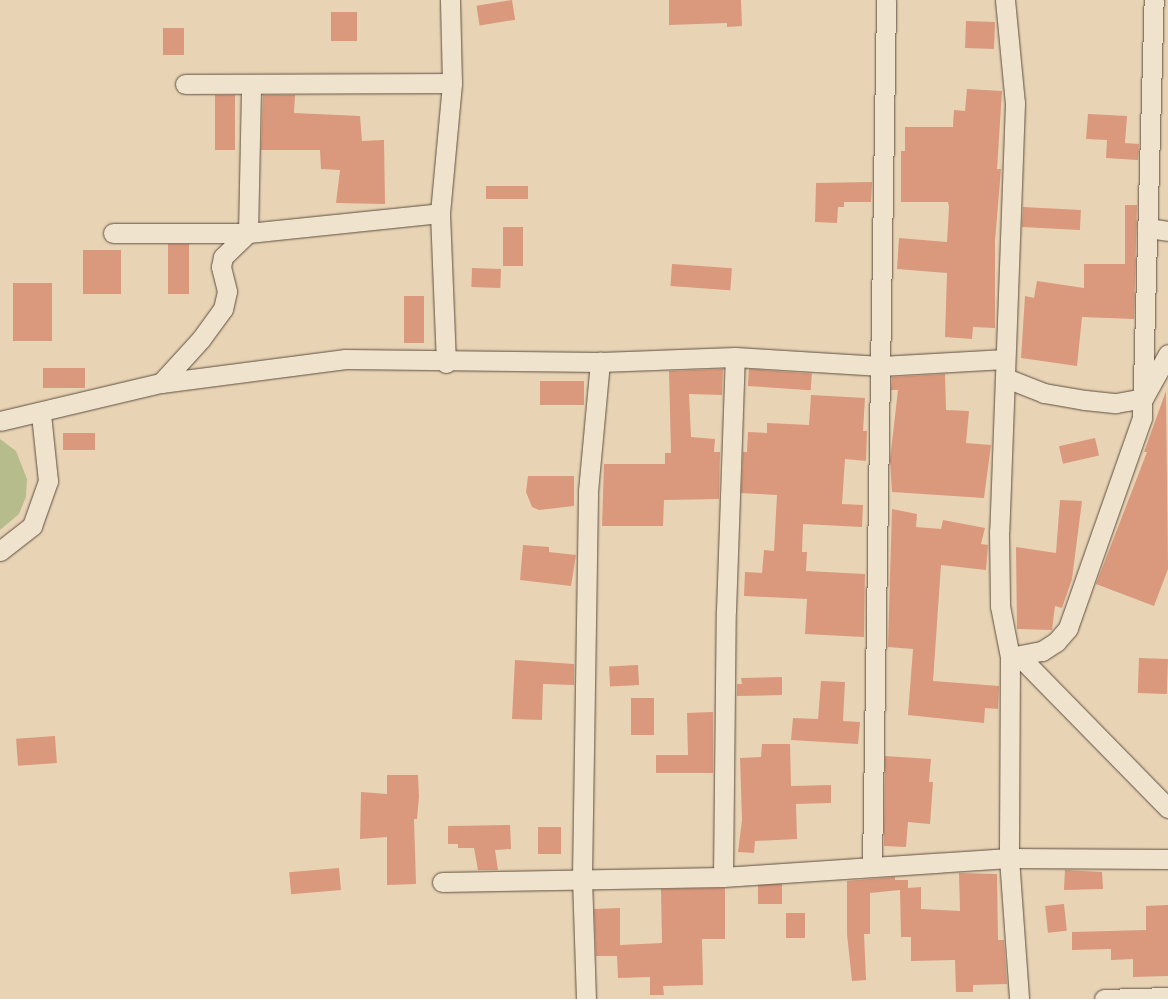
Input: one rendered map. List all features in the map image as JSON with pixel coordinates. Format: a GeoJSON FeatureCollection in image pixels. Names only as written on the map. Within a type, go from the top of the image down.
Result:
{"type":"FeatureCollection","features":[{"type":"Feature","properties":{"kind":"street"},"geometry":{"type":"LineString","coordinates":[[446,362],[440,213],[452,83],[450,0]]}},
{"type":"Feature","properties":{"kind":"street"},"geometry":{"type":"LineString","coordinates":[[872,865],[886,0]]}},
{"type":"Feature","properties":{"kind":"street"},"geometry":{"type":"LineString","coordinates":[[1005,0],[1015,103],[999,531],[1000,606],[1015,656],[1009,858],[1019,999]]}},
{"type":"Feature","properties":{"kind":"street"},"geometry":{"type":"LineString","coordinates":[[1015,656],[1042,651],[1056,642],[1068,628],[1135,443],[1144,398],[1145,257],[1149,228],[1154,0]]}},
{"type":"Feature","properties":{"kind":"street"},"geometry":{"type":"LineString","coordinates":[[185,84],[452,83]]}},
{"type":"Feature","properties":{"kind":"street"},"geometry":{"type":"LineString","coordinates":[[160,383],[201,339],[223,309],[227,291],[220,267],[223,257],[248,232],[251,85]]}},
{"type":"Feature","properties":{"kind":"street"},"geometry":{"type":"LineString","coordinates":[[113,233],[248,232],[440,213]]}},
{"type":"Feature","properties":{"kind":"street"},"geometry":{"type":"LineString","coordinates":[[1149,228],[1168,231]]}},
{"type":"Feature","properties":{"kind":"street"},"geometry":{"type":"LineString","coordinates":[[1144,398],[1168,354]]}},
{"type":"Feature","properties":{"kind":"street"},"geometry":{"type":"LineString","coordinates":[[0,421],[41,414],[160,383],[345,360],[398,358],[446,362],[600,362],[734,358],[881,366],[1005,368],[1044,393],[1085,400],[1116,402],[1144,398]]}},
{"type":"Feature","properties":{"kind":"street"},"geometry":{"type":"LineString","coordinates":[[723,877],[726,610],[734,358]]}},
{"type":"Feature","properties":{"kind":"street"},"geometry":{"type":"LineString","coordinates":[[586,999],[582,877],[588,491],[600,362]]}},
{"type":"Feature","properties":{"kind":"street"},"geometry":{"type":"LineString","coordinates":[[0,551],[32,526],[48,481],[41,414]]}},
{"type":"Feature","properties":{"kind":"street"},"geometry":{"type":"LineString","coordinates":[[1015,656],[1168,808]]}},
{"type":"Feature","properties":{"kind":"street"},"geometry":{"type":"LineString","coordinates":[[442,882],[582,877],[723,877],[872,865],[1009,858],[1168,859]]}},
{"type":"Feature","properties":{"kind":"street"},"geometry":{"type":"LineString","coordinates":[[1104,999],[1168,996]]}},
{"type":"Feature","properties":{"kind":"green space"},"geometry":{"type":"Polygon","coordinates":[[[0,439],[16,451],[27,479],[26,497],[19,514],[0,530],[0,439]]]}},
{"type":"Feature","properties":{"kind":"building"},"geometry":{"type":"Polygon","coordinates":[[[512,0],[515,20],[480,25],[476,6],[512,0]]]}},
{"type":"Feature","properties":{"kind":"building"},"geometry":{"type":"Polygon","coordinates":[[[669,0],[741,0],[742,26],[727,27],[727,23],[669,25],[669,0]]]}},
{"type":"Feature","properties":{"kind":"building"},"geometry":{"type":"Polygon","coordinates":[[[331,12],[357,12],[357,41],[331,41],[331,12]]]}},
{"type":"Feature","properties":{"kind":"building"},"geometry":{"type":"Polygon","coordinates":[[[966,21],[995,22],[994,49],[965,48],[966,21]]]}},
{"type":"Feature","properties":{"kind":"building"},"geometry":{"type":"Polygon","coordinates":[[[163,28],[184,28],[184,55],[163,55],[163,28]]]}},
{"type":"Feature","properties":{"kind":"building"},"geometry":{"type":"Polygon","coordinates":[[[967,89],[1002,91],[997,169],[1001,169],[995,241],[995,328],[973,327],[972,339],[945,337],[947,273],[897,269],[899,238],[947,242],[949,207],[948,202],[901,202],[901,151],[905,151],[905,127],[953,127],[954,110],[965,111],[967,89]]]}},
{"type":"Feature","properties":{"kind":"building"},"geometry":{"type":"Polygon","coordinates":[[[215,95],[235,95],[235,150],[215,150],[215,95]]]}},
{"type":"Feature","properties":{"kind":"building"},"geometry":{"type":"Polygon","coordinates":[[[263,95],[295,95],[294,113],[360,116],[362,141],[384,140],[385,204],[336,203],[340,170],[321,169],[320,150],[261,150],[263,95]]]}},
{"type":"Feature","properties":{"kind":"building"},"geometry":{"type":"Polygon","coordinates":[[[1088,114],[1127,116],[1125,143],[1139,144],[1138,160],[1106,158],[1107,140],[1086,139],[1088,114]]]}},
{"type":"Feature","properties":{"kind":"building"},"geometry":{"type":"Polygon","coordinates":[[[872,182],[871,202],[844,202],[844,207],[838,207],[837,223],[815,222],[816,183],[872,182]]]}},
{"type":"Feature","properties":{"kind":"building"},"geometry":{"type":"Polygon","coordinates":[[[486,186],[528,186],[528,199],[486,199],[486,186]]]}},
{"type":"Feature","properties":{"kind":"building"},"geometry":{"type":"Polygon","coordinates":[[[1125,205],[1137,205],[1134,319],[1082,317],[1077,366],[1021,358],[1025,296],[1034,298],[1037,281],[1084,288],[1084,264],[1125,264],[1125,205]]]}},
{"type":"Feature","properties":{"kind":"building"},"geometry":{"type":"Polygon","coordinates":[[[1023,207],[1081,210],[1080,230],[1022,227],[1023,207]]]}},
{"type":"Feature","properties":{"kind":"building"},"geometry":{"type":"Polygon","coordinates":[[[503,227],[523,227],[523,266],[503,266],[503,227]]]}},
{"type":"Feature","properties":{"kind":"building"},"geometry":{"type":"Polygon","coordinates":[[[168,244],[189,244],[189,294],[168,294],[168,244]]]}},
{"type":"Feature","properties":{"kind":"building"},"geometry":{"type":"Polygon","coordinates":[[[83,250],[121,250],[121,294],[83,294],[83,250]]]}},
{"type":"Feature","properties":{"kind":"building"},"geometry":{"type":"Polygon","coordinates":[[[672,264],[732,268],[730,290],[670,286],[672,264]]]}},
{"type":"Feature","properties":{"kind":"building"},"geometry":{"type":"Polygon","coordinates":[[[472,268],[501,269],[500,288],[471,287],[472,268]]]}},
{"type":"Feature","properties":{"kind":"building"},"geometry":{"type":"Polygon","coordinates":[[[13,283],[52,283],[52,341],[13,341],[13,283]]]}},
{"type":"Feature","properties":{"kind":"building"},"geometry":{"type":"Polygon","coordinates":[[[404,296],[424,296],[424,343],[404,343],[404,296]]]}},
{"type":"Feature","properties":{"kind":"building"},"geometry":{"type":"Polygon","coordinates":[[[43,368],[85,368],[85,388],[43,388],[43,368]]]}},
{"type":"Feature","properties":{"kind":"building"},"geometry":{"type":"Polygon","coordinates":[[[723,369],[722,395],[689,394],[691,437],[715,439],[714,452],[720,452],[719,499],[664,500],[663,526],[602,526],[604,464],[665,464],[665,453],[671,453],[669,371],[723,369]]]}},
{"type":"Feature","properties":{"kind":"building"},"geometry":{"type":"Polygon","coordinates":[[[749,369],[812,373],[811,390],[748,386],[749,369]]]}},
{"type":"Feature","properties":{"kind":"building"},"geometry":{"type":"Polygon","coordinates":[[[945,374],[946,410],[969,411],[966,443],[991,445],[984,498],[892,492],[890,460],[898,390],[891,390],[892,377],[945,374]]]}},
{"type":"Feature","properties":{"kind":"building"},"geometry":{"type":"Polygon","coordinates":[[[540,381],[584,381],[584,405],[540,405],[540,381]]]}},
{"type":"Feature","properties":{"kind":"building"},"geometry":{"type":"Polygon","coordinates":[[[1166,391],[1168,569],[1154,606],[1096,584],[1147,452],[1144,452],[1166,391]]]}},
{"type":"Feature","properties":{"kind":"building"},"geometry":{"type":"Polygon","coordinates":[[[811,395],[865,398],[863,431],[867,431],[866,461],[845,459],[842,504],[863,505],[862,527],[803,524],[802,552],[807,552],[806,571],[865,574],[864,637],[805,634],[807,599],[744,596],[745,572],[762,573],[764,550],[774,551],[777,495],[741,493],[743,452],[747,452],[748,432],[767,433],[767,423],[809,425],[811,395]]]}},
{"type":"Feature","properties":{"kind":"building"},"geometry":{"type":"Polygon","coordinates":[[[63,433],[95,433],[95,450],[63,450],[63,433]]]}},
{"type":"Feature","properties":{"kind":"building"},"geometry":{"type":"Polygon","coordinates":[[[1095,438],[1099,456],[1063,464],[1059,446],[1095,438]]]}},
{"type":"Feature","properties":{"kind":"building"},"geometry":{"type":"Polygon","coordinates":[[[528,476],[574,476],[574,506],[539,510],[532,507],[526,492],[528,476]]]}},
{"type":"Feature","properties":{"kind":"building"},"geometry":{"type":"Polygon","coordinates":[[[1060,500],[1082,501],[1072,579],[1062,608],[1055,606],[1052,630],[1017,629],[1016,547],[1056,553],[1060,500]]]}},
{"type":"Feature","properties":{"kind":"building"},"geometry":{"type":"Polygon","coordinates":[[[892,509],[917,514],[916,527],[941,529],[943,520],[985,528],[981,544],[988,545],[986,570],[941,565],[933,681],[999,686],[998,709],[985,708],[984,723],[908,715],[913,649],[888,647],[892,509]]]}},
{"type":"Feature","properties":{"kind":"building"},"geometry":{"type":"Polygon","coordinates":[[[523,545],[549,547],[549,552],[576,555],[571,586],[520,580],[523,545]]]}},
{"type":"Feature","properties":{"kind":"building"},"geometry":{"type":"Polygon","coordinates":[[[1139,658],[1168,659],[1167,694],[1138,693],[1139,658]]]}},
{"type":"Feature","properties":{"kind":"building"},"geometry":{"type":"Polygon","coordinates":[[[515,660],[574,664],[574,685],[543,684],[542,720],[512,719],[515,660]]]}},
{"type":"Feature","properties":{"kind":"building"},"geometry":{"type":"Polygon","coordinates":[[[638,665],[639,685],[610,686],[609,667],[638,665]]]}},
{"type":"Feature","properties":{"kind":"building"},"geometry":{"type":"Polygon","coordinates":[[[782,677],[782,695],[737,696],[737,684],[742,684],[741,678],[782,677]]]}},
{"type":"Feature","properties":{"kind":"building"},"geometry":{"type":"Polygon","coordinates":[[[821,681],[845,682],[843,721],[860,722],[858,744],[791,740],[793,718],[818,719],[821,681]]]}},
{"type":"Feature","properties":{"kind":"building"},"geometry":{"type":"Polygon","coordinates":[[[631,698],[654,698],[654,735],[631,735],[631,698]]]}},
{"type":"Feature","properties":{"kind":"building"},"geometry":{"type":"Polygon","coordinates":[[[713,712],[713,773],[656,773],[656,755],[688,755],[687,713],[713,712]]]}},
{"type":"Feature","properties":{"kind":"building"},"geometry":{"type":"Polygon","coordinates":[[[55,736],[57,763],[18,766],[16,739],[55,736]]]}},
{"type":"Feature","properties":{"kind":"building"},"geometry":{"type":"Polygon","coordinates":[[[762,744],[790,744],[791,786],[831,785],[831,803],[796,804],[797,839],[755,841],[754,853],[738,852],[742,820],[740,758],[761,757],[762,744]]]}},
{"type":"Feature","properties":{"kind":"building"},"geometry":{"type":"Polygon","coordinates":[[[885,756],[931,759],[929,782],[933,782],[930,824],[908,822],[906,847],[884,846],[885,756]]]}},
{"type":"Feature","properties":{"kind":"building"},"geometry":{"type":"Polygon","coordinates":[[[387,775],[418,775],[417,819],[414,819],[416,884],[387,885],[387,837],[360,839],[361,792],[387,794],[387,775]]]}},
{"type":"Feature","properties":{"kind":"building"},"geometry":{"type":"Polygon","coordinates":[[[510,825],[511,849],[495,850],[498,870],[478,870],[474,848],[458,848],[458,844],[448,844],[448,826],[510,825]]]}},
{"type":"Feature","properties":{"kind":"building"},"geometry":{"type":"Polygon","coordinates":[[[538,827],[561,827],[561,854],[538,854],[538,827]]]}},
{"type":"Feature","properties":{"kind":"building"},"geometry":{"type":"Polygon","coordinates":[[[339,868],[341,890],[291,894],[289,872],[339,868]]]}},
{"type":"Feature","properties":{"kind":"building"},"geometry":{"type":"Polygon","coordinates":[[[1065,870],[1102,872],[1103,889],[1064,890],[1065,870]]]}},
{"type":"Feature","properties":{"kind":"building"},"geometry":{"type":"Polygon","coordinates":[[[959,873],[997,874],[998,940],[1004,940],[1007,984],[973,985],[973,992],[956,992],[955,960],[911,961],[911,937],[901,937],[900,890],[870,893],[870,934],[864,934],[866,980],[852,981],[847,934],[847,881],[895,877],[895,880],[908,880],[908,888],[921,887],[921,909],[960,911],[959,873]]]}},
{"type":"Feature","properties":{"kind":"building"},"geometry":{"type":"Polygon","coordinates":[[[758,884],[782,884],[782,904],[758,904],[758,884]]]}},
{"type":"Feature","properties":{"kind":"building"},"geometry":{"type":"Polygon","coordinates":[[[725,888],[725,939],[702,939],[703,985],[663,986],[664,995],[650,995],[650,977],[618,978],[617,956],[596,956],[594,909],[620,908],[620,945],[662,943],[661,889],[725,888]]]}},
{"type":"Feature","properties":{"kind":"building"},"geometry":{"type":"Polygon","coordinates":[[[1064,904],[1067,931],[1048,933],[1045,906],[1064,904]]]}},
{"type":"Feature","properties":{"kind":"building"},"geometry":{"type":"Polygon","coordinates":[[[1168,905],[1168,976],[1133,977],[1133,959],[1111,960],[1111,949],[1072,950],[1072,932],[1146,930],[1146,906],[1168,905]]]}},
{"type":"Feature","properties":{"kind":"building"},"geometry":{"type":"Polygon","coordinates":[[[786,913],[805,913],[805,938],[786,938],[786,913]]]}}]}
